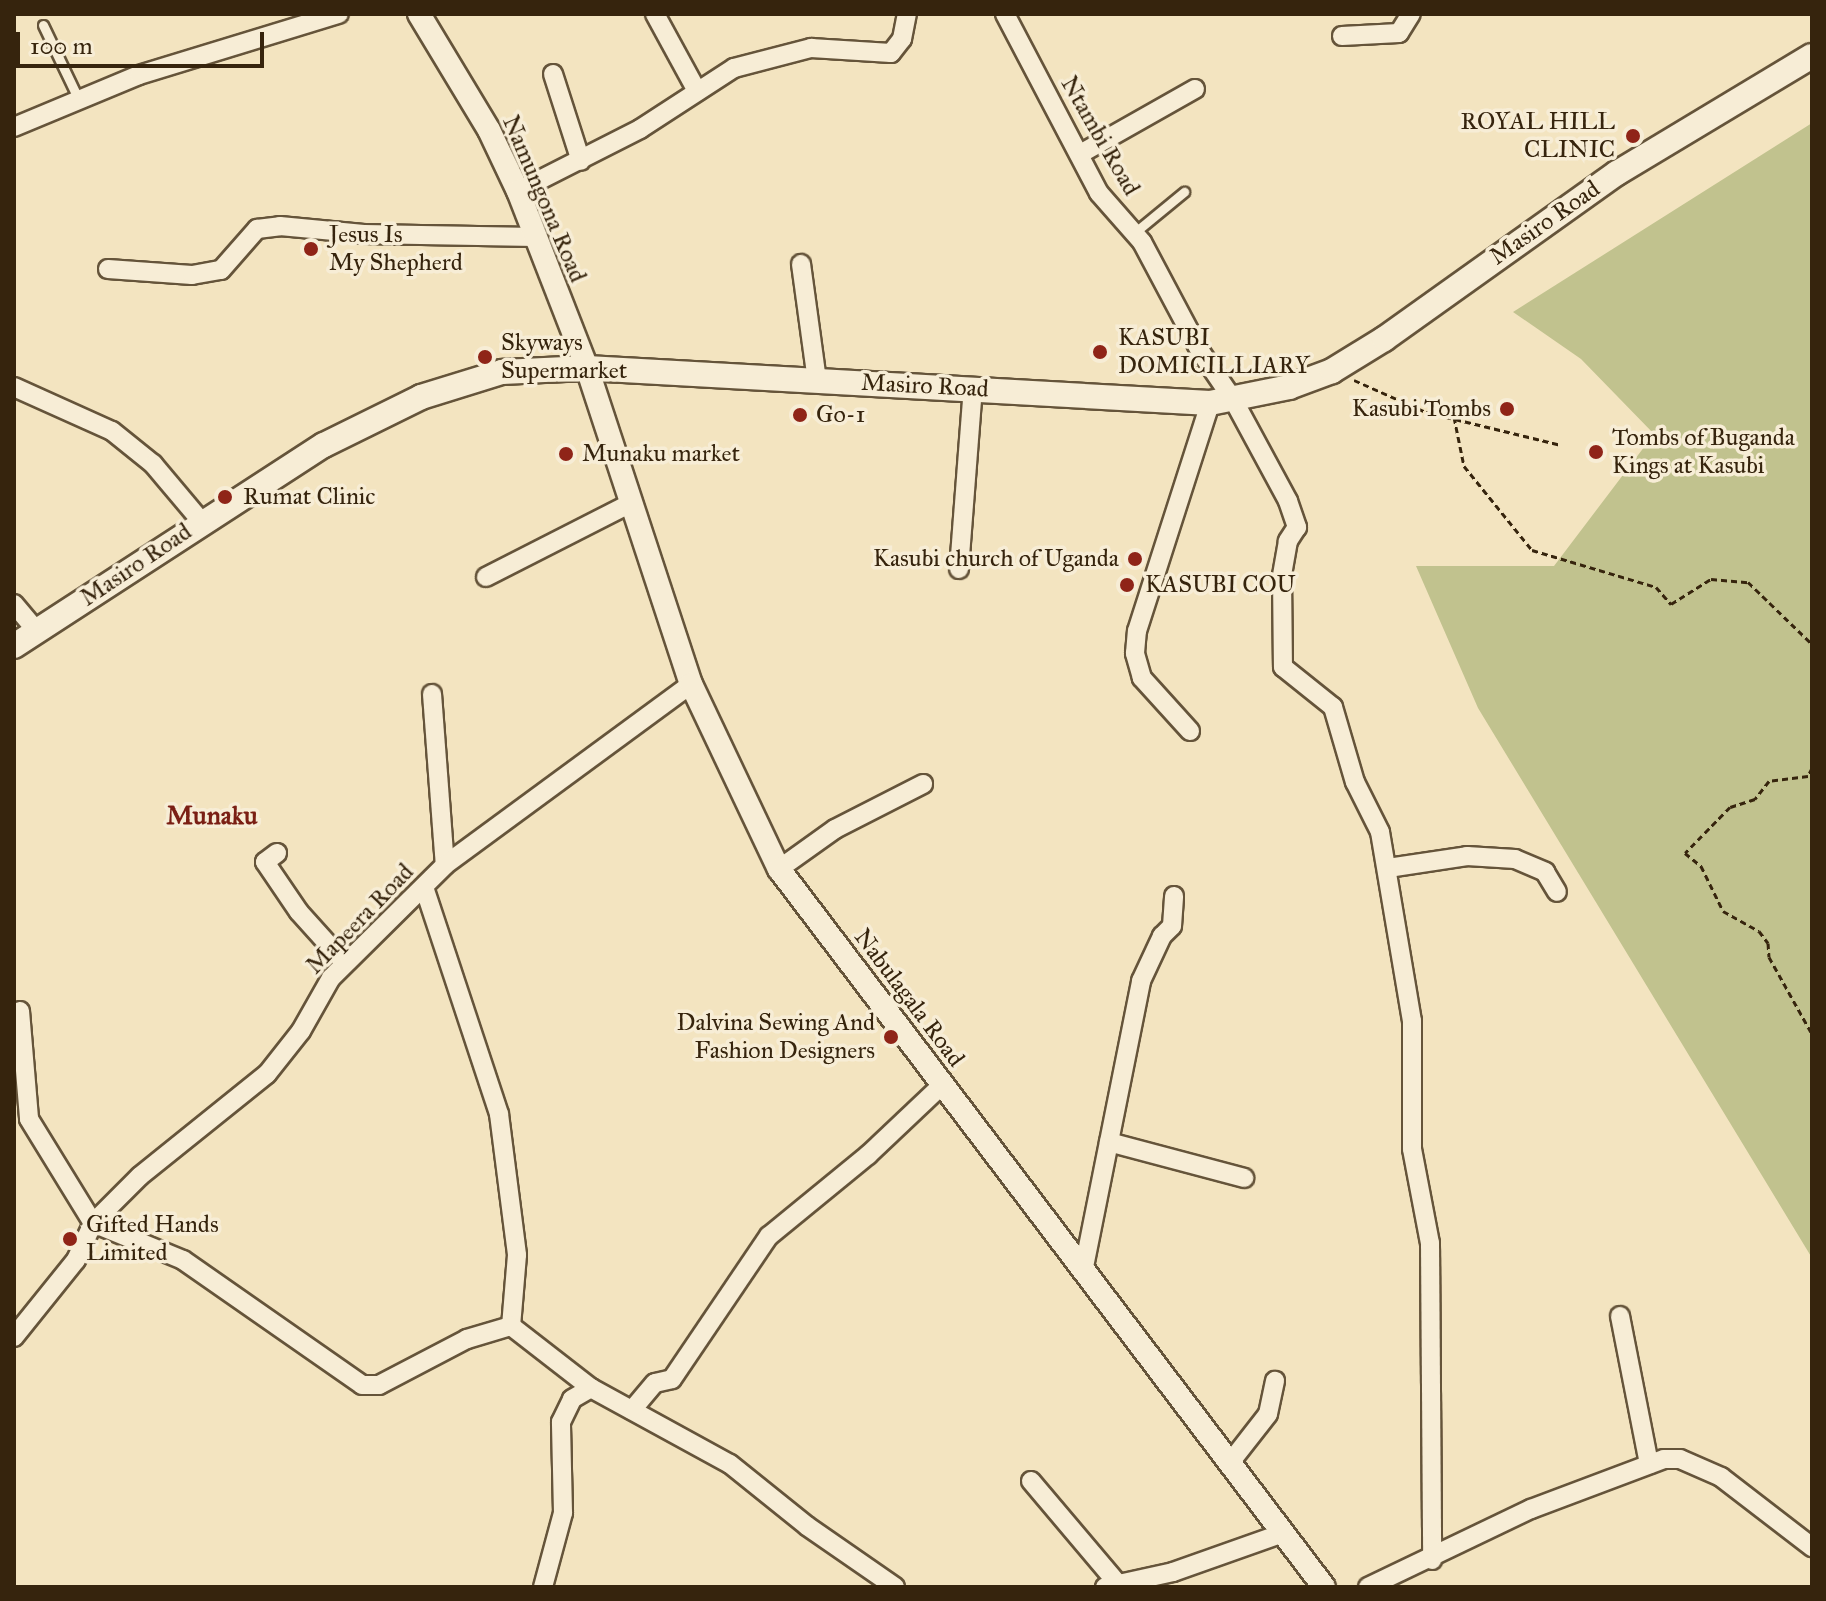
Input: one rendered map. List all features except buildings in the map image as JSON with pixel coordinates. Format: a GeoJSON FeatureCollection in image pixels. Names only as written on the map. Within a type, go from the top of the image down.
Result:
{"type":"FeatureCollection","features":[{"type":"Feature","properties":{"kind":"main road","name":"Masiro Road"},"geometry":{"type":"LineString","coordinates":[[14,646],[201,521],[324,445],[421,397],[524,368],[587,368],[1222,402],[1332,371],[1617,173],[1812,56]]}},
{"type":"Feature","properties":{"kind":"street"},"geometry":{"type":"LineString","coordinates":[[14,127],[139,75],[339,14]]}},
{"type":"Feature","properties":{"kind":"street","name":"Namungona Road"},"geometry":{"type":"LineString","coordinates":[[419,14],[489,130],[518,191],[587,368]]}},
{"type":"Feature","properties":{"kind":"street"},"geometry":{"type":"LineString","coordinates":[[655,14],[697,91]]}},
{"type":"Feature","properties":{"kind":"street"},"geometry":{"type":"LineString","coordinates":[[518,191],[581,161],[734,68],[791,50],[891,53],[902,39],[907,14]]}},
{"type":"Feature","properties":{"kind":"street","name":"Ntambi Road"},"geometry":{"type":"LineString","coordinates":[[1005,14],[1099,193],[1134,233],[1222,402],[1288,501],[1297,527],[1288,541],[1282,576],[1283,667],[1337,714],[1355,782],[1380,832],[1412,1021],[1412,1149],[1430,1243],[1432,1560]]}},
{"type":"Feature","properties":{"kind":"street"},"geometry":{"type":"LineString","coordinates":[[1342,36],[1399,33],[1411,14]]}},
{"type":"Feature","properties":{"kind":"street"},"geometry":{"type":"LineString","coordinates":[[553,74],[581,161]]}},
{"type":"Feature","properties":{"kind":"street"},"geometry":{"type":"LineString","coordinates":[[1080,154],[1195,89]]}},
{"type":"Feature","properties":{"kind":"street"},"geometry":{"type":"LineString","coordinates":[[108,269],[192,275],[221,270],[257,229],[280,226],[364,234],[535,237]]}},
{"type":"Feature","properties":{"kind":"street"},"geometry":{"type":"LineString","coordinates":[[801,264],[817,381]]}},
{"type":"Feature","properties":{"kind":"street","name":"Nabulagala Road"},"geometry":{"type":"LineString","coordinates":[[587,368],[629,504],[691,684],[779,869],[1324,1587]]}},
{"type":"Feature","properties":{"kind":"street"},"geometry":{"type":"LineString","coordinates":[[14,387],[112,431],[153,464],[201,521]]}},
{"type":"Feature","properties":{"kind":"street"},"geometry":{"type":"LineString","coordinates":[[959,569],[973,389]]}},
{"type":"Feature","properties":{"kind":"street"},"geometry":{"type":"LineString","coordinates":[[1190,731],[1142,678],[1135,653],[1137,631],[1222,402]]}},
{"type":"Feature","properties":{"kind":"street"},"geometry":{"type":"LineString","coordinates":[[486,577],[629,504]]}},
{"type":"Feature","properties":{"kind":"street"},"geometry":{"type":"LineString","coordinates":[[14,604],[37,631]]}},
{"type":"Feature","properties":{"kind":"street","name":"Mapeera Road"},"geometry":{"type":"LineString","coordinates":[[14,1337],[76,1260],[93,1223],[140,1176],[267,1074],[345,963],[445,865],[691,684]]}},
{"type":"Feature","properties":{"kind":"street"},"geometry":{"type":"LineString","coordinates":[[432,694],[445,865]]}},
{"type":"Feature","properties":{"kind":"street"},"geometry":{"type":"LineString","coordinates":[[779,869],[835,829],[923,784]]}},
{"type":"Feature","properties":{"kind":"street"},"geometry":{"type":"LineString","coordinates":[[277,853],[265,862],[296,901],[299,912],[345,963]]}},
{"type":"Feature","properties":{"kind":"street"},"geometry":{"type":"LineString","coordinates":[[1388,868],[1467,856],[1515,859],[1545,872],[1557,892]]}},
{"type":"Feature","properties":{"kind":"street"},"geometry":{"type":"LineString","coordinates":[[424,887],[499,1114],[517,1255],[511,1326]]}},
{"type":"Feature","properties":{"kind":"street"},"geometry":{"type":"LineString","coordinates":[[1083,1272],[1141,981],[1162,936],[1172,926],[1174,896]]}},
{"type":"Feature","properties":{"kind":"street"},"geometry":{"type":"LineString","coordinates":[[20,1011],[29,1119],[93,1223],[183,1260],[362,1385],[379,1385],[467,1339],[511,1326]]}},
{"type":"Feature","properties":{"kind":"street"},"geometry":{"type":"LineString","coordinates":[[632,1410],[655,1383],[672,1379],[769,1236],[868,1155],[942,1085]]}},
{"type":"Feature","properties":{"kind":"street"},"geometry":{"type":"LineString","coordinates":[[1109,1142],[1244,1178]]}},
{"type":"Feature","properties":{"kind":"street"},"geometry":{"type":"LineString","coordinates":[[1620,1316],[1649,1464]]}},
{"type":"Feature","properties":{"kind":"street"},"geometry":{"type":"LineString","coordinates":[[511,1326],[591,1388],[730,1464],[807,1526],[895,1587]]}},
{"type":"Feature","properties":{"kind":"street"},"geometry":{"type":"LineString","coordinates":[[1229,1464],[1268,1414],[1275,1381]]}},
{"type":"Feature","properties":{"kind":"street"},"geometry":{"type":"LineString","coordinates":[[543,1587],[563,1513],[561,1422],[572,1399],[591,1388]]}},
{"type":"Feature","properties":{"kind":"street"},"geometry":{"type":"LineString","coordinates":[[1368,1587],[1432,1560],[1531,1509],[1649,1464],[1680,1459],[1701,1465],[1812,1547]]}},
{"type":"Feature","properties":{"kind":"street"},"geometry":{"type":"LineString","coordinates":[[1031,1481],[1112,1586],[1172,1579],[1283,1533]]}},
{"type":"Feature","properties":{"kind":"lane"},"geometry":{"type":"LineString","coordinates":[[43,25],[79,100]]}},
{"type":"Feature","properties":{"kind":"lane"},"geometry":{"type":"LineString","coordinates":[[1134,233],[1184,192]]}},
{"type":"Feature","properties":{"kind":"path"},"geometry":{"type":"LineString","coordinates":[[1332,371],[1407,405],[1561,445]]}},
{"type":"Feature","properties":{"kind":"path"},"geometry":{"type":"LineString","coordinates":[[1454,417],[1464,466],[1532,550],[1656,587],[1671,604],[1711,579],[1748,582],[1812,644]]}},
{"type":"Feature","properties":{"kind":"path"},"geometry":{"type":"LineString","coordinates":[[1812,768],[1808,776],[1769,781],[1755,799],[1730,807],[1685,853],[1701,866],[1723,911],[1759,931],[1768,943],[1769,957],[1812,1034]]}},
{"type":"Feature","properties":{"kind":"green space"},"geometry":{"type":"Polygon","coordinates":[[[1812,123],[1812,1258],[1478,708],[1416,566],[1554,566],[1654,434],[1581,359],[1513,312],[1812,123]]]}},
{"type":"Feature","properties":{"kind":"place","name":"ROYAL HILL CLINIC"},"geometry":{"type":"Point","coordinates":[1633,136]}},
{"type":"Feature","properties":{"kind":"place","name":"Jesus Is My Shepherd"},"geometry":{"type":"Point","coordinates":[311,249]}},
{"type":"Feature","properties":{"kind":"place","name":"KASUBI DOMICILLIARY"},"geometry":{"type":"Point","coordinates":[1100,352]}},
{"type":"Feature","properties":{"kind":"place","name":"Skyways Supermarket"},"geometry":{"type":"Point","coordinates":[485,357]}},
{"type":"Feature","properties":{"kind":"place","name":"Kasubi Tombs"},"geometry":{"type":"Point","coordinates":[1507,409]}},
{"type":"Feature","properties":{"kind":"place","name":"Go-1"},"geometry":{"type":"Point","coordinates":[800,415]}},
{"type":"Feature","properties":{"kind":"place","name":"Tombs of Buganda Kings at Kasubi"},"geometry":{"type":"Point","coordinates":[1596,452]}},
{"type":"Feature","properties":{"kind":"place","name":"Munaku market"},"geometry":{"type":"Point","coordinates":[566,454]}},
{"type":"Feature","properties":{"kind":"place","name":"Rumat Clinic"},"geometry":{"type":"Point","coordinates":[225,497]}},
{"type":"Feature","properties":{"kind":"place","name":"Kasubi church of Uganda"},"geometry":{"type":"Point","coordinates":[1135,559]}},
{"type":"Feature","properties":{"kind":"place","name":"KASUBI COU"},"geometry":{"type":"Point","coordinates":[1127,585]}},
{"type":"Feature","properties":{"kind":"place","name":"Dalvina Sewing And Fashion Designers"},"geometry":{"type":"Point","coordinates":[891,1037]}},
{"type":"Feature","properties":{"kind":"place","name":"Gifted Hands Limited"},"geometry":{"type":"Point","coordinates":[70,1239]}},
{"type":"Feature","properties":{"kind":"district","name":"Munaku"},"geometry":{"type":"Point","coordinates":[212,816]}}]}
